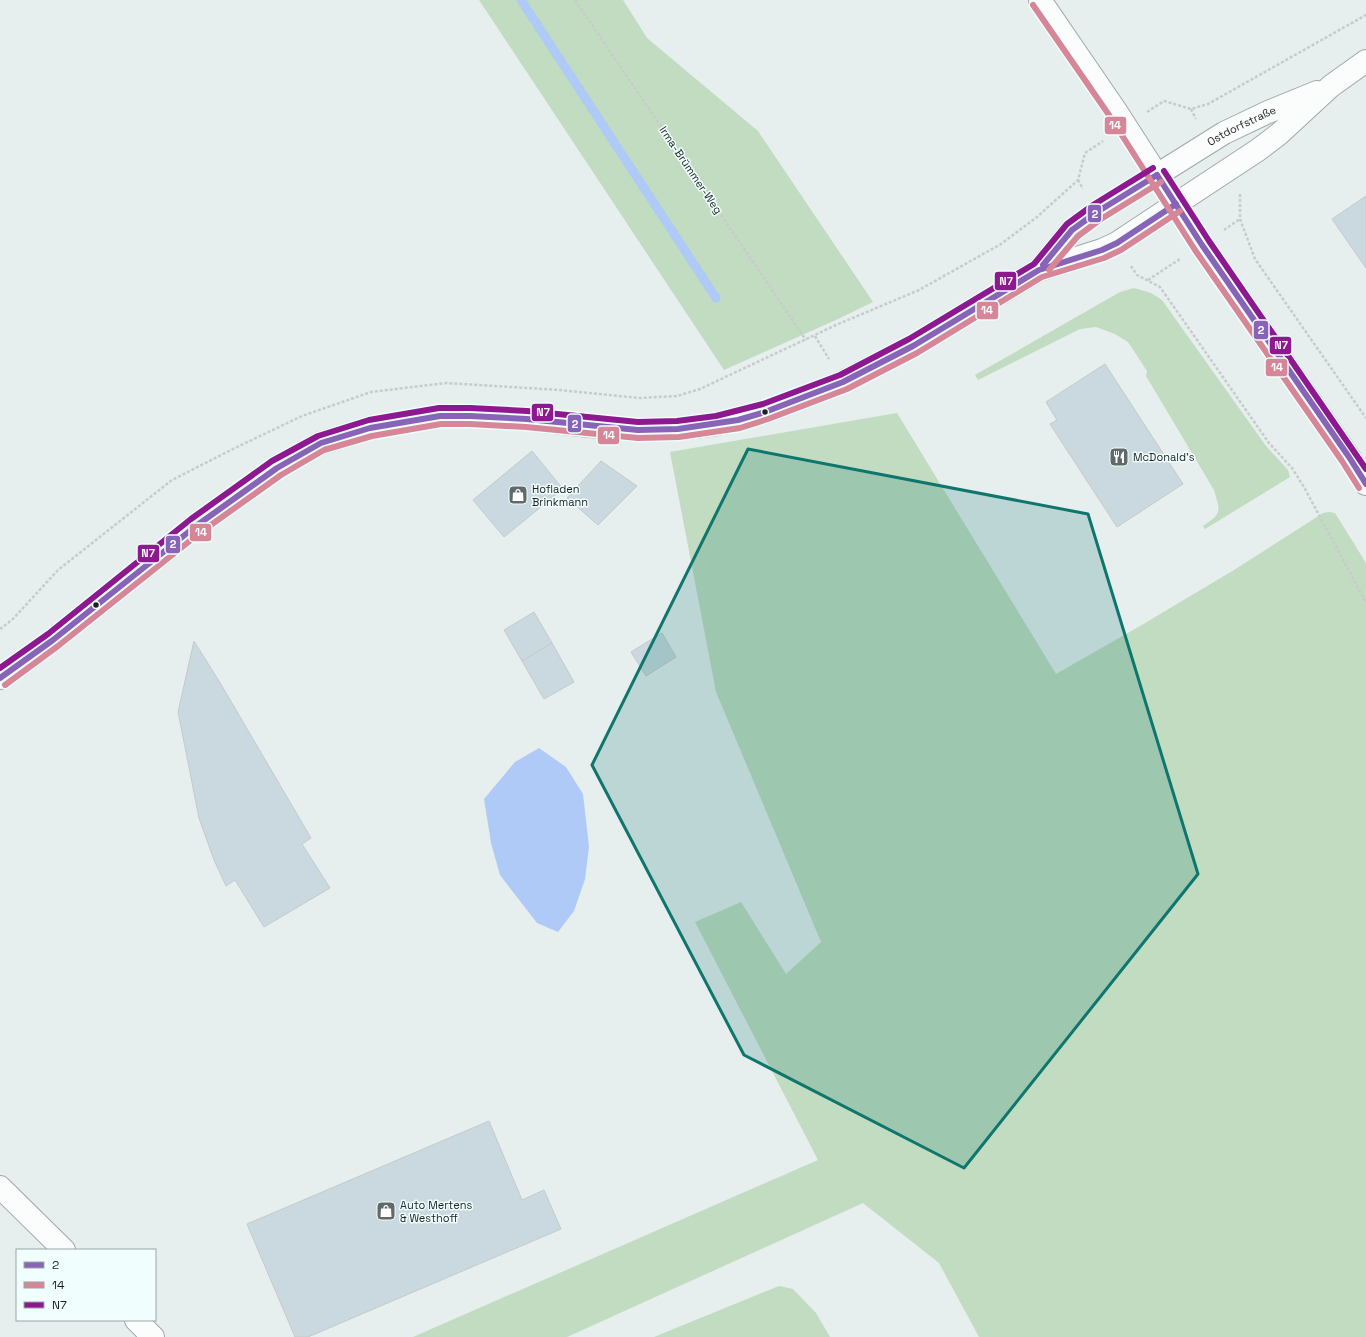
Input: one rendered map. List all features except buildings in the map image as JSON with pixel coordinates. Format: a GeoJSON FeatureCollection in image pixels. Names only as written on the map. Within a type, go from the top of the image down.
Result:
{"type":"FeatureCollection","features":[{"type":"Feature","properties":{"kind":"main road"},"geometry":{"type":"LineString","coordinates":[[1040,0],[1126,126],[1202,245],[1366,484]]}},
{"type":"Feature","properties":{"kind":"main road","name":"Ostdorfstraße"},"geometry":{"type":"LineString","coordinates":[[1039,270],[1102,250],[1117,243],[1258,150],[1279,134],[1332,86],[1366,61]]}},
{"type":"Feature","properties":{"kind":"main road","name":"Ostdorfstraße"},"geometry":{"type":"LineString","coordinates":[[1039,270],[1072,230],[1097,212],[1157,176],[1224,132],[1332,86]]}},
{"type":"Feature","properties":{"kind":"main road"},"geometry":{"type":"LineString","coordinates":[[0,678],[60,635],[196,526],[277,468],[321,443],[370,428],[440,416],[527,419],[638,430],[678,429],[738,420],[772,410],[843,382],[913,346],[1039,270]]}},
{"type":"Feature","properties":{"kind":"main road"},"geometry":{"type":"LineString","coordinates":[[0,1187],[63,1249]]}},
{"type":"Feature","properties":{"kind":"main road"},"geometry":{"type":"LineString","coordinates":[[137,1321],[153,1337]]}},
{"type":"Feature","properties":{"kind":"path","name":"Irma-Brümmer-Weg"},"geometry":{"type":"LineString","coordinates":[[575,0],[806,340],[836,325],[919,290],[1001,244],[1037,217],[1078,180]]}},
{"type":"Feature","properties":{"kind":"path"},"geometry":{"type":"LineString","coordinates":[[1097,212],[1078,180],[1086,153],[1164,101],[1191,109],[1208,104],[1366,14]]}},
{"type":"Feature","properties":{"kind":"path"},"geometry":{"type":"LineString","coordinates":[[1240,219],[1255,259],[1366,418]]}},
{"type":"Feature","properties":{"kind":"path"},"geometry":{"type":"LineString","coordinates":[[1117,243],[1137,275],[1160,287],[1269,443],[1292,468],[1304,487],[1366,604]]}},
{"type":"Feature","properties":{"kind":"highlighted area"},"geometry":{"type":"Polygon","coordinates":[[[748,449],[1088,514],[1198,874],[964,1168],[744,1055],[592,765],[748,449]]]}},
{"type":"Feature","properties":{"kind":"green space"},"geometry":{"type":"Polygon","coordinates":[[[479,0],[623,0],[647,38],[758,131],[873,302],[724,370],[479,0]]]}},
{"type":"Feature","properties":{"kind":"green space"},"geometry":{"type":"Polygon","coordinates":[[[1134,288],[1151,293],[1162,300],[1266,446],[1288,470],[1290,477],[1205,529],[1203,526],[1214,518],[1218,511],[1218,503],[1214,490],[1146,376],[1147,371],[1128,342],[1115,334],[1096,327],[1080,329],[978,380],[975,375],[1120,292],[1134,288]]]}},
{"type":"Feature","properties":{"kind":"green space"},"geometry":{"type":"Polygon","coordinates":[[[897,413],[1056,674],[1234,570],[1323,513],[1335,513],[1366,563],[1366,1337],[979,1337],[939,1263],[863,1203],[567,1337],[413,1337],[818,1160],[695,922],[741,902],[786,974],[821,942],[716,692],[670,452],[897,413]]]}},
{"type":"Feature","properties":{"kind":"green space"},"geometry":{"type":"Polygon","coordinates":[[[779,1286],[793,1289],[816,1313],[830,1337],[654,1337],[779,1286]]]}},
{"type":"Feature","properties":{"kind":"water"},"geometry":{"type":"Polygon","coordinates":[[[539,748],[566,767],[583,794],[589,847],[585,879],[574,911],[558,932],[537,923],[500,875],[491,843],[484,799],[515,762],[539,748]]]}},
{"type":"Feature","properties":{"kind":"waterway"},"geometry":{"type":"LineString","coordinates":[[521,0],[716,298]]}},
{"type":"Feature","properties":{"kind":"transit line","name":"14"},"geometry":{"type":"LineString","coordinates":[[1033,5],[1109,115],[1195,250],[1342,461],[1359,488]]}},
{"type":"Feature","properties":{"kind":"transit line","name":"N7"},"geometry":{"type":"LineString","coordinates":[[0,668],[48,634],[191,519],[272,461],[318,436],[369,420],[439,408],[527,411],[638,422],[677,421],[716,416],[763,404],[840,375],[909,339],[1034,264],[1067,224],[1093,205],[1153,168]]}},
{"type":"Feature","properties":{"kind":"transit line","name":"N7"},"geometry":{"type":"LineString","coordinates":[[1164,171],[1209,241],[1366,469]]}},
{"type":"Feature","properties":{"kind":"transit line","name":"2"},"geometry":{"type":"LineString","coordinates":[[1157,175],[1202,245],[1349,457],[1366,484]]}},
{"type":"Feature","properties":{"kind":"transit line","name":"2"},"geometry":{"type":"LineString","coordinates":[[1043,265],[1072,230],[1097,212],[1157,175]]}},
{"type":"Feature","properties":{"kind":"transit line","name":"14"},"geometry":{"type":"LineString","coordinates":[[1049,270],[1078,236],[1101,219],[1161,182]]}},
{"type":"Feature","properties":{"kind":"transit line","name":"2"},"geometry":{"type":"LineString","coordinates":[[0,678],[53,640],[196,526],[277,468],[321,443],[370,428],[440,416],[527,419],[638,430],[678,429],[738,420],[765,412],[843,382],[913,346],[1039,270],[1102,250],[1117,243],[1176,204]]}},
{"type":"Feature","properties":{"kind":"transit line","name":"14"},"geometry":{"type":"LineString","coordinates":[[5,685],[58,646],[201,532],[281,475],[324,450],[372,436],[441,424],[526,427],[638,438],[679,437],[740,428],[847,389],[917,353],[1042,277],[1104,258],[1121,250],[1180,211]]}},
{"type":"Feature","properties":{"kind":"place","name":"McDonald's"},"geometry":{"type":"Point","coordinates":[1119,457]}},
{"type":"Feature","properties":{"kind":"place","name":"Hofladen Brinkmann"},"geometry":{"type":"Point","coordinates":[518,495]}},
{"type":"Feature","properties":{"kind":"place","name":"Auto Mertens & Westhoff"},"geometry":{"type":"Point","coordinates":[386,1211]}}]}
